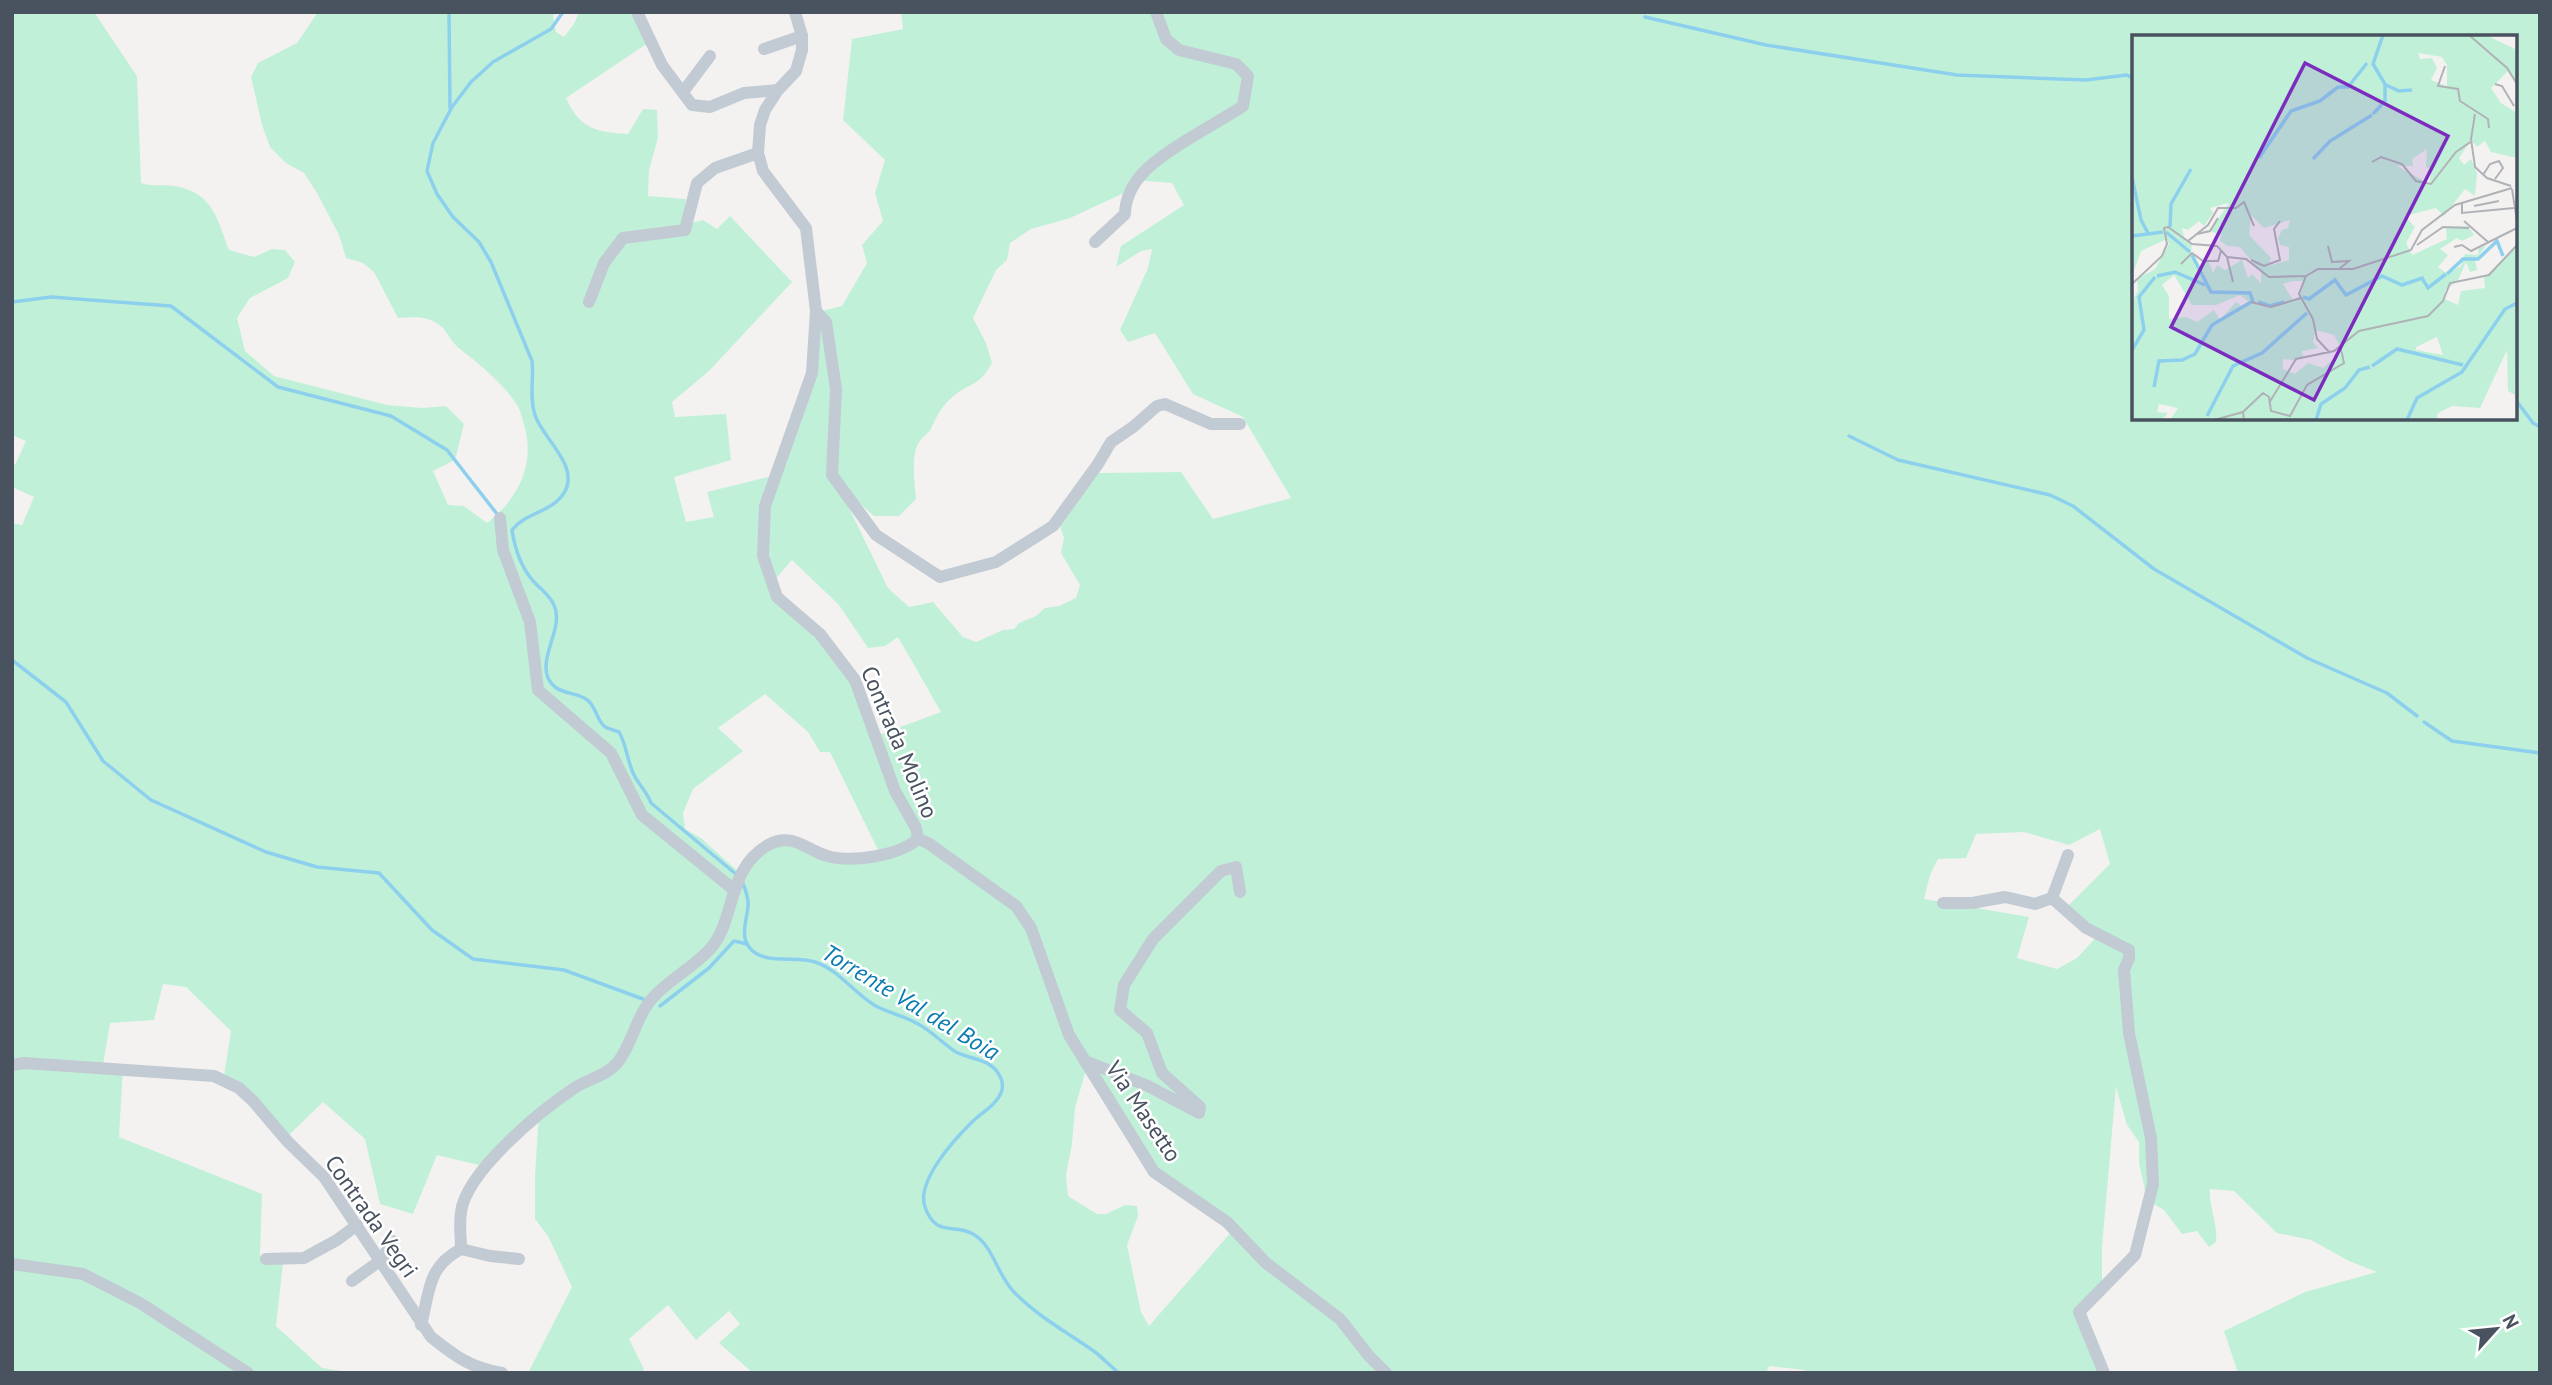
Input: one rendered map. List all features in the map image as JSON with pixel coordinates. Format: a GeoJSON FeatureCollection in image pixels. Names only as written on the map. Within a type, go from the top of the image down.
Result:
{"type":"FeatureCollection","features":[{"type":"Feature","properties":{"kind":"street"},"geometry":{"type":"LineString","coordinates":[[637,12],[662,65],[692,105],[710,107],[744,93],[778,90]]}},
{"type":"Feature","properties":{"kind":"street"},"geometry":{"type":"LineString","coordinates":[[589,302],[604,263],[623,238],[685,230],[697,183],[715,168],[758,153],[763,117],[778,90],[796,71],[802,50],[802,36],[795,12]]}},
{"type":"Feature","properties":{"kind":"street"},"geometry":{"type":"LineString","coordinates":[[1095,242],[1125,214],[1125,202],[1141,174],[1243,106],[1248,76],[1236,64],[1179,50],[1166,39],[1156,12]]}},
{"type":"Feature","properties":{"kind":"street"},"geometry":{"type":"LineString","coordinates":[[764,49],[802,36]]}},
{"type":"Feature","properties":{"kind":"street"},"geometry":{"type":"LineString","coordinates":[[683,92],[710,56]]}},
{"type":"Feature","properties":{"kind":"street","name":"Contrada Molino"},"geometry":{"type":"LineString","coordinates":[[758,153],[763,171],[806,228],[816,311],[812,373],[765,506],[764,556],[777,597],[820,634],[855,680],[895,791],[916,828],[918,839]]}},
{"type":"Feature","properties":{"kind":"street"},"geometry":{"type":"LineString","coordinates":[[816,311],[826,322],[836,389],[832,475],[876,535],[940,577],[996,562],[1053,526],[1111,442],[1133,427],[1157,405],[1165,404],[1211,425],[1240,424]]}},
{"type":"Feature","properties":{"kind":"street"},"geometry":{"type":"LineString","coordinates":[[500,518],[503,550],[530,622],[538,690],[611,753],[642,815],[734,888]]}},
{"type":"Feature","properties":{"kind":"street"},"geometry":{"type":"LineString","coordinates":[[519,1259],[461,1250],[460,1213],[477,1175],[542,1110],[576,1086],[608,1071],[618,1062],[648,1003],[663,986],[698,961],[718,941],[734,888],[743,871],[765,847],[790,839],[830,857],[852,858],[890,854],[907,848],[918,839]]}},
{"type":"Feature","properties":{"kind":"street","name":"Via Masetto"},"geometry":{"type":"LineString","coordinates":[[918,839],[928,843],[1016,906],[1031,928],[1069,1035],[1154,1172],[1227,1222],[1266,1263],[1340,1319],[1386,1373]]}},
{"type":"Feature","properties":{"kind":"street"},"geometry":{"type":"LineString","coordinates":[[2052,898],[2068,855]]}},
{"type":"Feature","properties":{"kind":"street"},"geometry":{"type":"LineString","coordinates":[[1085,1061],[1147,1086],[1199,1114],[1200,1107],[1163,1073],[1147,1033],[1120,1010],[1124,985],[1153,939],[1221,871],[1236,867],[1240,892]]}},
{"type":"Feature","properties":{"kind":"street"},"geometry":{"type":"LineString","coordinates":[[1943,902],[1972,903],[2005,897],[2035,904],[2052,898]]}},
{"type":"Feature","properties":{"kind":"street"},"geometry":{"type":"LineString","coordinates":[[2052,898],[2086,928],[2129,950],[2124,970],[2130,1033],[2151,1138],[2153,1184],[2135,1255],[2079,1312],[2104,1373]]}},
{"type":"Feature","properties":{"kind":"street","name":"Contrada Vegri"},"geometry":{"type":"LineString","coordinates":[[12,1065],[24,1063],[214,1076],[227,1082],[253,1101],[288,1143],[324,1177],[431,1338],[449,1352],[480,1369],[502,1373]]}},
{"type":"Feature","properties":{"kind":"street"},"geometry":{"type":"LineString","coordinates":[[266,1259],[304,1258],[337,1240],[357,1225]]}},
{"type":"Feature","properties":{"kind":"street"},"geometry":{"type":"LineString","coordinates":[[352,1281],[381,1260],[393,1241]]}},
{"type":"Feature","properties":{"kind":"street","name":"Contrada Vegri"},"geometry":{"type":"LineString","coordinates":[[421,1325],[435,1270],[444,1258],[461,1250]]}},
{"type":"Feature","properties":{"kind":"street"},"geometry":{"type":"LineString","coordinates":[[12,1264],[83,1274],[140,1303],[248,1373]]}},
{"type":"Feature","properties":{"kind":"green space"},"geometry":{"type":"Polygon","coordinates":[[[12,12],[94,12],[137,76],[141,183],[175,186],[198,194],[217,218],[229,250],[254,257],[272,249],[285,250],[295,262],[288,278],[250,298],[237,318],[245,351],[274,376],[387,405],[422,408],[446,406],[464,424],[455,460],[433,471],[448,505],[464,506],[487,523],[508,503],[522,480],[526,467],[527,439],[518,407],[498,382],[457,347],[438,324],[422,318],[398,318],[374,272],[363,263],[346,258],[339,235],[317,193],[304,173],[286,163],[270,147],[262,125],[251,77],[258,63],[297,43],[318,12],[555,12],[553,16],[556,32],[564,37],[579,12],[635,12],[648,43],[566,98],[571,108],[590,127],[628,134],[643,109],[657,110],[658,138],[649,170],[648,196],[686,199],[683,225],[703,220],[717,229],[730,216],[792,282],[709,371],[672,402],[675,417],[726,414],[731,460],[674,477],[686,522],[714,517],[707,492],[772,476],[806,394],[817,312],[842,306],[867,263],[862,245],[883,221],[875,193],[885,160],[843,120],[852,39],[903,29],[901,12],[2540,12],[2540,1373],[2238,1373],[2224,1331],[2305,1292],[2377,1272],[2349,1261],[2311,1240],[2277,1233],[2234,1191],[2210,1189],[2216,1242],[2209,1247],[2197,1231],[2182,1234],[2164,1210],[2147,1200],[2139,1163],[2139,1142],[2127,1125],[2116,1087],[2102,1247],[2102,1292],[2082,1302],[2110,1373],[1805,1373],[1805,1370],[1769,1366],[1766,1373],[753,1373],[719,1343],[740,1324],[729,1311],[696,1340],[668,1305],[629,1339],[644,1369],[641,1373],[528,1373],[572,1287],[548,1236],[535,1219],[539,1113],[487,1167],[437,1155],[413,1214],[380,1204],[365,1139],[323,1102],[288,1136],[224,1076],[231,1031],[186,987],[163,984],[154,1020],[110,1023],[103,1065],[123,1068],[119,1137],[262,1194],[260,1256],[283,1263],[276,1326],[322,1368],[354,1373],[12,1373],[12,523],[22,525],[34,497],[12,487],[12,466],[26,441],[12,435],[12,12]],[[1133,180],[1124,193],[1070,218],[1031,229],[1010,243],[1007,260],[996,270],[973,318],[986,343],[992,363],[980,379],[947,402],[930,431],[920,441],[914,461],[916,499],[899,516],[874,516],[858,502],[846,502],[888,588],[909,607],[933,602],[963,637],[976,642],[1003,630],[1014,629],[1019,623],[1036,616],[1045,608],[1059,606],[1076,598],[1080,585],[1061,553],[1064,538],[1059,523],[1098,473],[1181,472],[1213,519],[1291,498],[1243,417],[1193,394],[1155,333],[1128,342],[1120,330],[1148,268],[1152,249],[1141,251],[1116,267],[1121,246],[1184,205],[1172,183],[1133,180]],[[792,560],[773,582],[787,606],[827,640],[879,735],[941,712],[898,637],[885,646],[868,648],[839,605],[792,560]],[[765,694],[718,728],[743,751],[693,789],[683,813],[685,829],[701,838],[742,875],[753,857],[794,838],[826,855],[880,854],[830,752],[820,752],[808,732],[765,694]],[[2100,829],[2069,845],[2024,832],[1976,834],[1966,858],[1938,859],[1930,875],[1924,899],[2029,917],[2017,958],[2057,969],[2077,958],[2099,934],[2066,908],[2110,864],[2100,829]],[[1085,1073],[1075,1108],[1066,1175],[1068,1196],[1097,1214],[1106,1214],[1125,1205],[1137,1206],[1138,1216],[1127,1245],[1141,1312],[1149,1326],[1233,1230],[1155,1171],[1085,1073]]]}},
{"type":"Feature","properties":{"kind":"waterway"},"geometry":{"type":"LineString","coordinates":[[449,12],[450,108]]}},
{"type":"Feature","properties":{"kind":"waterway","name":"Torrente Val del Boia"},"geometry":{"type":"LineString","coordinates":[[563,12],[551,29],[493,62],[471,82],[452,107],[433,143],[427,171],[437,194],[453,217],[479,242],[491,262],[532,361],[532,402],[535,415],[568,473],[568,483],[559,500],[524,519],[512,530],[523,566],[554,605],[556,625],[547,658],[548,678],[555,687],[586,699],[604,726],[619,732],[634,775],[651,803],[737,875]]}},
{"type":"Feature","properties":{"kind":"waterway"},"geometry":{"type":"LineString","coordinates":[[1645,17],[1766,45],[1957,75],[2086,80],[2127,75],[2132,78]]}},
{"type":"Feature","properties":{"kind":"waterway"},"geometry":{"type":"LineString","coordinates":[[12,302],[51,297],[171,306],[278,387],[391,416],[447,450],[497,514]]}},
{"type":"Feature","properties":{"kind":"waterway"},"geometry":{"type":"LineString","coordinates":[[2517,402],[2533,423],[2540,427]]}},
{"type":"Feature","properties":{"kind":"waterway"},"geometry":{"type":"LineString","coordinates":[[1849,436],[1898,460],[2050,495],[2073,506],[2154,569],[2307,658],[2387,693],[2417,716]]}},
{"type":"Feature","properties":{"kind":"waterway"},"geometry":{"type":"LineString","coordinates":[[12,660],[66,702],[103,761],[151,800],[266,852],[317,867],[379,873],[432,930],[473,959],[564,970],[643,999]]}},
{"type":"Feature","properties":{"kind":"waterway"},"geometry":{"type":"LineString","coordinates":[[2424,722],[2452,741],[2540,753]]}},
{"type":"Feature","properties":{"kind":"waterway","name":"Torrente Val del Boia"},"geometry":{"type":"LineString","coordinates":[[742,881],[748,903],[745,938],[755,953],[771,958],[807,960],[824,966],[874,1005],[913,1021],[956,1052],[984,1062],[998,1073],[1002,1085],[999,1097],[964,1130],[938,1162],[926,1185],[925,1207],[930,1217],[941,1227],[969,1232],[982,1241],[1008,1285],[1023,1301],[1095,1352],[1119,1373]]}},
{"type":"Feature","properties":{"kind":"waterway"},"geometry":{"type":"LineString","coordinates":[[660,1006],[709,968],[734,941],[747,944]]}}]}
